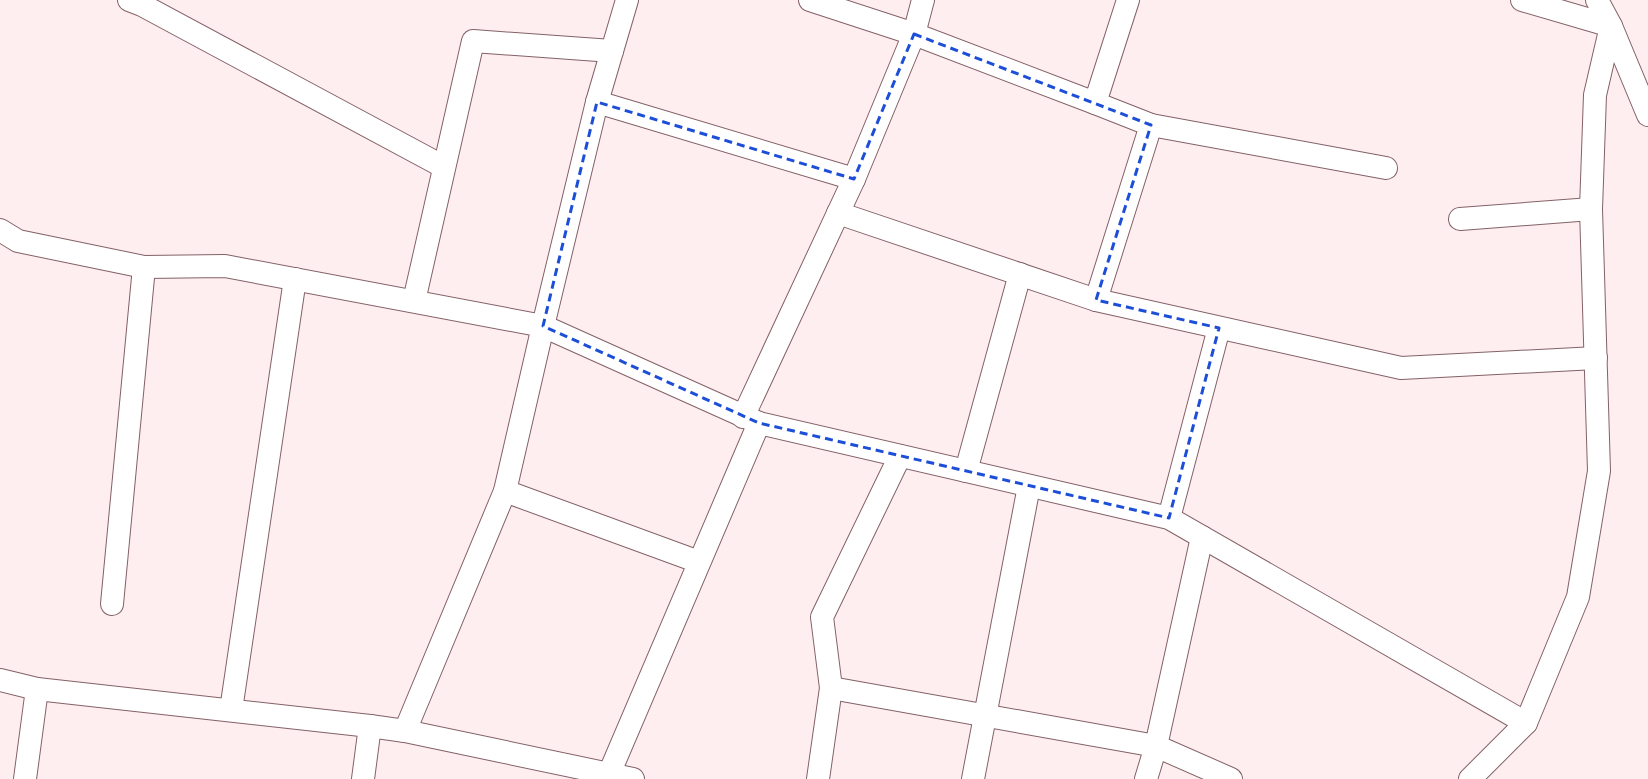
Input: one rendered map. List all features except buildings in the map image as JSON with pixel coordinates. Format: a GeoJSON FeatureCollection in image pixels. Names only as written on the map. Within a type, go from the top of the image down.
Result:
{"type":"FeatureCollection","features":[{"type":"Feature","properties":{"kind":"street"},"geometry":{"type":"LineString","coordinates":[[129,0],[142,5],[444,167]]}},
{"type":"Feature","properties":{"kind":"street"},"geometry":{"type":"LineString","coordinates":[[405,731],[505,491],[597,102],[627,0]]}},
{"type":"Feature","properties":{"kind":"street"},"geometry":{"type":"LineString","coordinates":[[810,0],[914,34],[1151,125],[1386,168]]}},
{"type":"Feature","properties":{"kind":"street"},"geometry":{"type":"LineString","coordinates":[[608,774],[699,562],[751,420],[914,34],[923,0]]}},
{"type":"Feature","properties":{"kind":"street"},"geometry":{"type":"LineString","coordinates":[[1095,103],[1128,0]]}},
{"type":"Feature","properties":{"kind":"street"},"geometry":{"type":"LineString","coordinates":[[1522,0],[1611,26]]}},
{"type":"Feature","properties":{"kind":"street"},"geometry":{"type":"LineString","coordinates":[[1598,0],[1611,26],[1648,115]]}},
{"type":"Feature","properties":{"kind":"street"},"geometry":{"type":"LineString","coordinates":[[1470,779],[1526,723],[1578,597],[1599,471],[1591,209],[1595,95],[1611,26]]}},
{"type":"Feature","properties":{"kind":"street"},"geometry":{"type":"LineString","coordinates":[[414,302],[473,41],[612,51]]}},
{"type":"Feature","properties":{"kind":"street"},"geometry":{"type":"LineString","coordinates":[[597,102],[854,179]]}},
{"type":"Feature","properties":{"kind":"street"},"geometry":{"type":"LineString","coordinates":[[1096,300],[1151,125]]}},
{"type":"Feature","properties":{"kind":"street"},"geometry":{"type":"LineString","coordinates":[[1460,219],[1591,209]]}},
{"type":"Feature","properties":{"kind":"street"},"geometry":{"type":"LineString","coordinates":[[838,213],[1096,300],[1401,368],[1596,358]]}},
{"type":"Feature","properties":{"kind":"street"},"geometry":{"type":"LineString","coordinates":[[0,230],[18,241],[144,267],[225,266],[543,326],[751,420],[1169,518],[1526,723]]}},
{"type":"Feature","properties":{"kind":"street"},"geometry":{"type":"LineString","coordinates":[[112,604],[144,267]]}},
{"type":"Feature","properties":{"kind":"street"},"geometry":{"type":"LineString","coordinates":[[966,471],[1020,274]]}},
{"type":"Feature","properties":{"kind":"street"},"geometry":{"type":"LineString","coordinates":[[231,710],[295,279]]}},
{"type":"Feature","properties":{"kind":"street"},"geometry":{"type":"LineString","coordinates":[[1169,518],[1219,328]]}},
{"type":"Feature","properties":{"kind":"street"},"geometry":{"type":"LineString","coordinates":[[818,779],[831,688],[822,617],[900,456]]}},
{"type":"Feature","properties":{"kind":"street"},"geometry":{"type":"LineString","coordinates":[[973,779],[1029,486]]}},
{"type":"Feature","properties":{"kind":"street"},"geometry":{"type":"LineString","coordinates":[[505,491],[699,562]]}},
{"type":"Feature","properties":{"kind":"street"},"geometry":{"type":"LineString","coordinates":[[1146,779],[1156,746],[1202,537]]}},
{"type":"Feature","properties":{"kind":"street"},"geometry":{"type":"LineString","coordinates":[[0,680],[37,689],[405,731],[632,779]]}},
{"type":"Feature","properties":{"kind":"street"},"geometry":{"type":"LineString","coordinates":[[831,688],[1156,746],[1231,779]]}},
{"type":"Feature","properties":{"kind":"street"},"geometry":{"type":"LineString","coordinates":[[25,779],[37,689]]}},
{"type":"Feature","properties":{"kind":"street"},"geometry":{"type":"LineString","coordinates":[[363,779],[370,726]]}},
{"type":"Feature","properties":{"kind":"highlighted area"},"geometry":{"type":"Polygon","coordinates":[[[914,34],[1151,125],[1096,300],[1219,328],[1169,518],[759,423],[543,326],[597,102],[854,179],[914,34]]]}}]}
